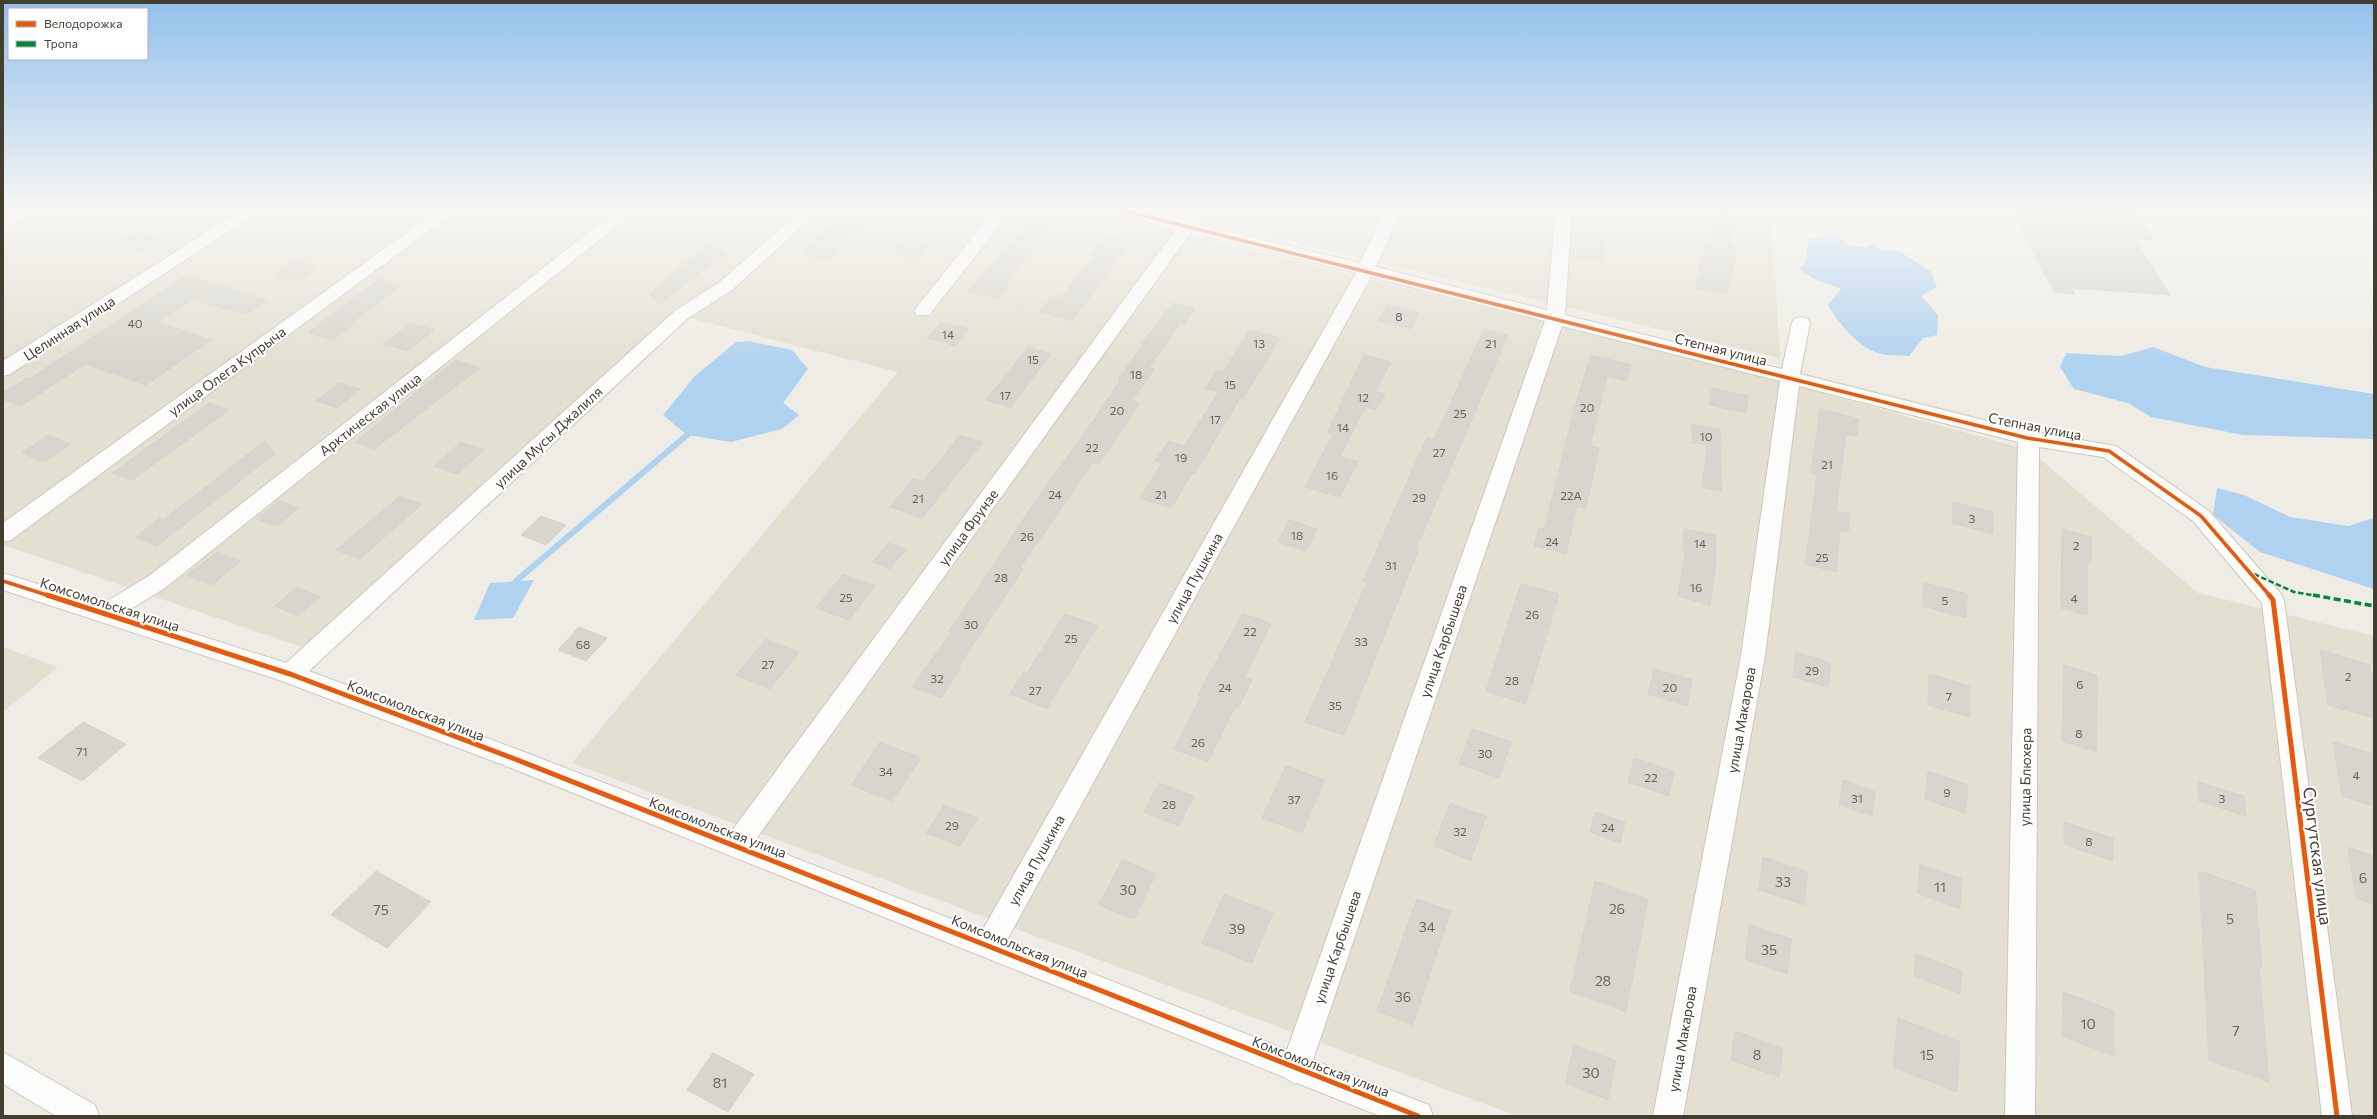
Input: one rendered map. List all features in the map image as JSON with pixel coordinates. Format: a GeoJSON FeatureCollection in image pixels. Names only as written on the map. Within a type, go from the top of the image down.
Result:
{"type":"FeatureCollection","features":[{"type":"Feature","properties":{"kind":"street","name":"Целинная улица"},"geometry":{"type":"LineString","coordinates":[[3,370],[175,260]]}},
{"type":"Feature","properties":{"kind":"street","name":"улица Олега Купрыча"},"geometry":{"type":"LineString","coordinates":[[3,534],[380,260]]}},
{"type":"Feature","properties":{"kind":"street","name":"Арктическая улица"},"geometry":{"type":"LineString","coordinates":[[105,614],[157,582],[565,260]]}},
{"type":"Feature","properties":{"kind":"street","name":"улица Мусы Джалиля"},"geometry":{"type":"LineString","coordinates":[[290,674],[681,315],[726,285],[754,260]]}},
{"type":"Feature","properties":{"kind":"street"},"geometry":{"type":"LineString","coordinates":[[923,311],[963,260]]}},
{"type":"Feature","properties":{"kind":"street","name":"улица Фрунзе"},"geometry":{"type":"LineString","coordinates":[[736,846],[1163,260]]}},
{"type":"Feature","properties":{"kind":"street","name":"Степная улица"},"geometry":{"type":"LineString","coordinates":[[1334,260],[1366,270],[1555,319],[2027,438],[2109,451],[2201,516],[2273,600]]}},
{"type":"Feature","properties":{"kind":"street","name":"улица Пушкина"},"geometry":{"type":"LineString","coordinates":[[989,945],[1370,260]]}},
{"type":"Feature","properties":{"kind":"street","name":"улица Карбышева"},"geometry":{"type":"LineString","coordinates":[[1295,1069],[1555,319],[1560,260]]}},
{"type":"Feature","properties":{"kind":"street","name":"улица Макарова"},"geometry":{"type":"LineString","coordinates":[[1668,1116],[1753,656],[1790,378],[1801,323]]}},
{"type":"Feature","properties":{"kind":"street","name":"улица Блюхера"},"geometry":{"type":"LineString","coordinates":[[2020,1116],[2026,784],[2029,458],[2027,438]]}},
{"type":"Feature","properties":{"kind":"street","name":"Комсомольская улица"},"geometry":{"type":"LineString","coordinates":[[3,581],[290,674],[989,945],[1295,1069],[1418,1116]]}},
{"type":"Feature","properties":{"kind":"street","name":"Сургутская улица"},"geometry":{"type":"LineString","coordinates":[[2273,600],[2337,1116]]}},
{"type":"Feature","properties":{"kind":"street"},"geometry":{"type":"LineString","coordinates":[[3,1067],[84,1116]]}},
{"type":"Feature","properties":{"kind":"shaded area"},"geometry":{"type":"Polygon","coordinates":[[[3,260],[1292,260],[1727,367],[2029,450],[2198,593],[2374,636],[2374,1116],[1517,1116],[572,763],[898,372],[682,316],[326,655],[3,545],[3,260]]]}},
{"type":"Feature","properties":{"kind":"shaded area"},"geometry":{"type":"Polygon","coordinates":[[[1371,260],[1774,260],[1780,358],[1371,260]]]}},
{"type":"Feature","properties":{"kind":"shaded area"},"geometry":{"type":"Polygon","coordinates":[[[3,647],[58,667],[3,712],[3,647]]]}},
{"type":"Feature","properties":{"kind":"water"},"geometry":{"type":"Polygon","coordinates":[[[1913,260],[1931,272],[1937,287],[1921,296],[1938,315],[1937,335],[1923,338],[1909,356],[1887,355],[1872,351],[1857,341],[1850,334],[1828,305],[1841,289],[1812,278],[1800,269],[1806,261],[1913,260]]]}},
{"type":"Feature","properties":{"kind":"water"},"geometry":{"type":"Polygon","coordinates":[[[749,341],[792,350],[808,369],[783,403],[799,415],[782,429],[731,442],[687,435],[663,415],[695,376],[736,342],[749,341]]]}},
{"type":"Feature","properties":{"kind":"water"},"geometry":{"type":"Polygon","coordinates":[[[2153,347],[2205,367],[2374,394],[2374,439],[2243,435],[2151,417],[2128,403],[2074,389],[2060,367],[2066,353],[2121,356],[2153,347]]]}},
{"type":"Feature","properties":{"kind":"water"},"geometry":{"type":"Polygon","coordinates":[[[2217,488],[2244,495],[2290,517],[2348,526],[2374,518],[2374,589],[2260,552],[2213,515],[2217,488]]]}},
{"type":"Feature","properties":{"kind":"water"},"geometry":{"type":"Polygon","coordinates":[[[534,580],[513,618],[474,620],[490,583],[534,580]]]}},
{"type":"Feature","properties":{"kind":"building"},"geometry":{"type":"Polygon","coordinates":[[[689,260],[716,260],[659,305],[650,294],[689,260]]]}},
{"type":"Feature","properties":{"kind":"building"},"geometry":{"type":"Polygon","coordinates":[[[995,260],[1024,260],[1005,283],[1010,284],[998,299],[968,291],[995,260]]]}},
{"type":"Feature","properties":{"kind":"building"},"geometry":{"type":"Polygon","coordinates":[[[1091,260],[1117,260],[1072,321],[1039,312],[1052,297],[1060,299],[1091,260]]]}},
{"type":"Feature","properties":{"kind":"building"},"geometry":{"type":"Polygon","coordinates":[[[1702,260],[1734,260],[1727,294],[1695,288],[1702,260]]]}},
{"type":"Feature","properties":{"kind":"building"},"geometry":{"type":"Polygon","coordinates":[[[2038,260],[2148,260],[2170,295],[2071,288],[2075,294],[2054,292],[2038,260]]]}},
{"type":"Feature","properties":{"kind":"building"},"geometry":{"type":"Polygon","coordinates":[[[296,261],[317,267],[296,282],[275,275],[296,261]]]}},
{"type":"Feature","properties":{"kind":"building"},"geometry":{"type":"Polygon","coordinates":[[[187,275],[267,301],[246,315],[193,299],[158,322],[211,340],[146,385],[85,364],[21,406],[3,399],[3,393],[27,378],[29,379],[187,275]]]}},
{"type":"Feature","properties":{"kind":"building"},"geometry":{"type":"Polygon","coordinates":[[[380,279],[401,286],[350,324],[353,325],[332,340],[308,332],[380,279]]]}},
{"type":"Feature","properties":{"kind":"building"},"geometry":{"type":"Polygon","coordinates":[[[1173,303],[1195,309],[1184,324],[1180,323],[1149,368],[1154,369],[1132,401],[1140,403],[1099,464],[1093,462],[1020,568],[1023,569],[958,667],[961,668],[941,698],[912,687],[951,633],[948,632],[1036,500],[1096,417],[1120,381],[1118,380],[1144,343],[1142,343],[1173,303]]]}},
{"type":"Feature","properties":{"kind":"building"},"geometry":{"type":"Polygon","coordinates":[[[1387,304],[1419,312],[1411,329],[1379,320],[1387,304]]]}},
{"type":"Feature","properties":{"kind":"building"},"geometry":{"type":"Polygon","coordinates":[[[941,322],[969,329],[955,346],[927,338],[941,322]]]}},
{"type":"Feature","properties":{"kind":"building"},"geometry":{"type":"Polygon","coordinates":[[[411,323],[434,330],[407,351],[383,344],[411,323]]]}},
{"type":"Feature","properties":{"kind":"building"},"geometry":{"type":"Polygon","coordinates":[[[1484,329],[1508,335],[1416,549],[1419,549],[1344,735],[1305,722],[1367,582],[1363,581],[1418,457],[1427,438],[1434,440],[1484,329]]]}},
{"type":"Feature","properties":{"kind":"building"},"geometry":{"type":"Polygon","coordinates":[[[1250,330],[1280,338],[1243,399],[1240,398],[1195,473],[1193,472],[1171,508],[1140,498],[1162,463],[1155,461],[1168,441],[1184,446],[1219,392],[1205,389],[1217,370],[1223,372],[1250,330]]]}},
{"type":"Feature","properties":{"kind":"building"},"geometry":{"type":"Polygon","coordinates":[[[1028,347],[1051,354],[1011,407],[986,400],[1028,347]]]}},
{"type":"Feature","properties":{"kind":"building"},"geometry":{"type":"Polygon","coordinates":[[[1364,355],[1391,362],[1376,391],[1385,394],[1376,410],[1365,407],[1340,457],[1358,462],[1340,497],[1305,487],[1333,434],[1327,433],[1364,355]]]}},
{"type":"Feature","properties":{"kind":"building"},"geometry":{"type":"Polygon","coordinates":[[[1591,355],[1631,365],[1626,381],[1607,376],[1590,446],[1599,448],[1586,508],[1577,506],[1566,554],[1534,546],[1539,528],[1544,529],[1578,396],[1591,355]]]}},
{"type":"Feature","properties":{"kind":"building"},"geometry":{"type":"Polygon","coordinates":[[[456,360],[480,368],[374,449],[355,442],[456,360]]]}},
{"type":"Feature","properties":{"kind":"building"},"geometry":{"type":"Polygon","coordinates":[[[340,383],[360,389],[337,408],[316,401],[340,383]]]}},
{"type":"Feature","properties":{"kind":"building"},"geometry":{"type":"Polygon","coordinates":[[[1712,388],[1748,396],[1746,413],[1709,405],[1712,388]]]}},
{"type":"Feature","properties":{"kind":"building"},"geometry":{"type":"Polygon","coordinates":[[[209,403],[229,410],[132,480],[112,473],[209,403]]]}},
{"type":"Feature","properties":{"kind":"building"},"geometry":{"type":"Polygon","coordinates":[[[1820,409],[1859,419],[1857,436],[1846,434],[1836,511],[1850,514],[1848,532],[1840,530],[1836,572],[1805,564],[1817,474],[1811,473],[1820,409]]]}},
{"type":"Feature","properties":{"kind":"building"},"geometry":{"type":"Polygon","coordinates":[[[1692,424],[1720,429],[1721,491],[1702,487],[1707,445],[1692,443],[1692,424]]]}},
{"type":"Feature","properties":{"kind":"building"},"geometry":{"type":"Polygon","coordinates":[[[48,435],[70,444],[44,462],[22,453],[48,435]]]}},
{"type":"Feature","properties":{"kind":"building"},"geometry":{"type":"Polygon","coordinates":[[[960,435],[983,442],[922,518],[890,507],[913,479],[923,482],[960,435]]]}},
{"type":"Feature","properties":{"kind":"building"},"geometry":{"type":"Polygon","coordinates":[[[265,441],[275,454],[157,546],[135,538],[160,518],[163,520],[265,441]]]}},
{"type":"Feature","properties":{"kind":"building"},"geometry":{"type":"Polygon","coordinates":[[[461,442],[484,450],[457,474],[434,466],[461,442]]]}},
{"type":"Feature","properties":{"kind":"building"},"geometry":{"type":"Polygon","coordinates":[[[400,496],[422,504],[360,559],[336,550],[400,496]]]}},
{"type":"Feature","properties":{"kind":"building"},"geometry":{"type":"Polygon","coordinates":[[[279,501],[299,508],[277,526],[257,519],[279,501]]]}},
{"type":"Feature","properties":{"kind":"building"},"geometry":{"type":"Polygon","coordinates":[[[1953,502],[1993,512],[1993,534],[1952,523],[1953,502]]]}},
{"type":"Feature","properties":{"kind":"building"},"geometry":{"type":"Polygon","coordinates":[[[541,516],[566,525],[546,545],[521,535],[541,516]]]}},
{"type":"Feature","properties":{"kind":"building"},"geometry":{"type":"Polygon","coordinates":[[[1289,520],[1317,529],[1306,551],[1278,542],[1289,520]]]}},
{"type":"Feature","properties":{"kind":"building"},"geometry":{"type":"Polygon","coordinates":[[[1684,529],[1716,535],[1716,563],[1710,605],[1678,596],[1685,552],[1683,551],[1684,529]]]}},
{"type":"Feature","properties":{"kind":"building"},"geometry":{"type":"Polygon","coordinates":[[[2062,529],[2091,537],[2091,561],[2088,560],[2087,615],[2061,608],[2062,529]]]}},
{"type":"Feature","properties":{"kind":"building"},"geometry":{"type":"Polygon","coordinates":[[[888,543],[906,549],[890,569],[873,562],[888,543]]]}},
{"type":"Feature","properties":{"kind":"building"},"geometry":{"type":"Polygon","coordinates":[[[217,552],[241,561],[212,585],[187,575],[217,552]]]}},
{"type":"Feature","properties":{"kind":"building"},"geometry":{"type":"Polygon","coordinates":[[[843,574],[875,586],[849,620],[816,608],[843,574]]]}},
{"type":"Feature","properties":{"kind":"building"},"geometry":{"type":"Polygon","coordinates":[[[1924,583],[1967,594],[1966,618],[1923,606],[1924,583]]]}},
{"type":"Feature","properties":{"kind":"building"},"geometry":{"type":"Polygon","coordinates":[[[1521,584],[1559,594],[1526,704],[1486,691],[1521,584]]]}},
{"type":"Feature","properties":{"kind":"building"},"geometry":{"type":"Polygon","coordinates":[[[297,587],[320,597],[298,616],[275,606],[297,587]]]}},
{"type":"Feature","properties":{"kind":"building"},"geometry":{"type":"Polygon","coordinates":[[[1065,614],[1098,626],[1047,708],[1010,694],[1024,672],[1027,673],[1065,614]]]}},
{"type":"Feature","properties":{"kind":"building"},"geometry":{"type":"Polygon","coordinates":[[[1242,614],[1271,623],[1245,677],[1252,680],[1238,709],[1235,707],[1208,762],[1174,749],[1201,696],[1198,695],[1242,614]]]}},
{"type":"Feature","properties":{"kind":"building"},"geometry":{"type":"Polygon","coordinates":[[[579,627],[607,638],[586,661],[558,650],[579,627]]]}},
{"type":"Feature","properties":{"kind":"building"},"geometry":{"type":"Polygon","coordinates":[[[766,639],[799,652],[770,689],[736,675],[766,639]]]}},
{"type":"Feature","properties":{"kind":"building"},"geometry":{"type":"Polygon","coordinates":[[[2320,650],[2370,665],[2374,687],[2374,718],[2328,705],[2320,650]]]}},
{"type":"Feature","properties":{"kind":"building"},"geometry":{"type":"Polygon","coordinates":[[[1796,652],[1831,663],[1828,687],[1793,677],[1796,652]]]}},
{"type":"Feature","properties":{"kind":"building"},"geometry":{"type":"Polygon","coordinates":[[[2064,665],[2097,675],[2096,752],[2062,741],[2064,665]]]}},
{"type":"Feature","properties":{"kind":"building"},"geometry":{"type":"Polygon","coordinates":[[[1654,669],[1692,680],[1687,706],[1648,694],[1654,669]]]}},
{"type":"Feature","properties":{"kind":"building"},"geometry":{"type":"Polygon","coordinates":[[[1929,674],[1970,686],[1970,717],[1928,705],[1929,674]]]}},
{"type":"Feature","properties":{"kind":"building"},"geometry":{"type":"Polygon","coordinates":[[[83,722],[126,744],[82,781],[38,758],[83,722]]]}},
{"type":"Feature","properties":{"kind":"building"},"geometry":{"type":"Polygon","coordinates":[[[1472,729],[1511,742],[1499,778],[1459,764],[1472,729]]]}},
{"type":"Feature","properties":{"kind":"building"},"geometry":{"type":"Polygon","coordinates":[[[880,742],[921,758],[892,801],[851,785],[880,742]]]}},
{"type":"Feature","properties":{"kind":"building"},"geometry":{"type":"Polygon","coordinates":[[[2333,742],[2374,754],[2374,806],[2342,796],[2333,742]]]}},
{"type":"Feature","properties":{"kind":"building"},"geometry":{"type":"Polygon","coordinates":[[[1634,758],[1674,771],[1669,796],[1628,782],[1634,758]]]}},
{"type":"Feature","properties":{"kind":"building"},"geometry":{"type":"Polygon","coordinates":[[[1286,766],[1325,780],[1302,833],[1262,818],[1286,766]]]}},
{"type":"Feature","properties":{"kind":"building"},"geometry":{"type":"Polygon","coordinates":[[[1928,771],[1968,785],[1965,813],[1925,799],[1928,771]]]}},
{"type":"Feature","properties":{"kind":"building"},"geometry":{"type":"Polygon","coordinates":[[[1843,780],[1875,792],[1872,816],[1839,805],[1843,780]]]}},
{"type":"Feature","properties":{"kind":"building"},"geometry":{"type":"Polygon","coordinates":[[[2198,782],[2244,796],[2246,816],[2199,801],[2198,782]]]}},
{"type":"Feature","properties":{"kind":"building"},"geometry":{"type":"Polygon","coordinates":[[[1159,783],[1194,796],[1179,826],[1144,812],[1159,783]]]}},
{"type":"Feature","properties":{"kind":"building"},"geometry":{"type":"Polygon","coordinates":[[[1450,803],[1486,816],[1471,860],[1434,846],[1450,803]]]}},
{"type":"Feature","properties":{"kind":"building"},"geometry":{"type":"Polygon","coordinates":[[[944,805],[978,818],[960,846],[926,833],[944,805]]]}},
{"type":"Feature","properties":{"kind":"building"},"geometry":{"type":"Polygon","coordinates":[[[1595,812],[1625,822],[1620,843],[1590,832],[1595,812]]]}},
{"type":"Feature","properties":{"kind":"building"},"geometry":{"type":"Polygon","coordinates":[[[2064,822],[2113,838],[2113,861],[2064,844],[2064,822]]]}},
{"type":"Feature","properties":{"kind":"building"},"geometry":{"type":"Polygon","coordinates":[[[2348,847],[2374,856],[2374,904],[2356,898],[2348,847]]]}},
{"type":"Feature","properties":{"kind":"building"},"geometry":{"type":"Polygon","coordinates":[[[1763,857],[1808,872],[1804,905],[1759,890],[1763,857]]]}},
{"type":"Feature","properties":{"kind":"building"},"geometry":{"type":"Polygon","coordinates":[[[1122,860],[1156,874],[1134,919],[1099,905],[1122,860]]]}},
{"type":"Feature","properties":{"kind":"building"},"geometry":{"type":"Polygon","coordinates":[[[1920,864],[1962,879],[1960,909],[1917,893],[1920,864]]]}},
{"type":"Feature","properties":{"kind":"building"},"geometry":{"type":"Polygon","coordinates":[[[376,871],[431,902],[387,948],[331,915],[376,871]]]}},
{"type":"Feature","properties":{"kind":"building"},"geometry":{"type":"Polygon","coordinates":[[[2199,871],[2255,890],[2262,967],[2259,966],[2269,1082],[2209,1060],[2199,871]]]}},
{"type":"Feature","properties":{"kind":"building"},"geometry":{"type":"Polygon","coordinates":[[[1595,881],[1648,899],[1626,1012],[1570,991],[1595,881]]]}},
{"type":"Feature","properties":{"kind":"building"},"geometry":{"type":"Polygon","coordinates":[[[1224,894],[1273,913],[1252,963],[1202,943],[1224,894]]]}},
{"type":"Feature","properties":{"kind":"building"},"geometry":{"type":"Polygon","coordinates":[[[1417,899],[1451,911],[1413,1025],[1377,1011],[1417,899]]]}},
{"type":"Feature","properties":{"kind":"building"},"geometry":{"type":"Polygon","coordinates":[[[1750,925],[1792,939],[1787,974],[1745,959],[1750,925]]]}},
{"type":"Feature","properties":{"kind":"building"},"geometry":{"type":"Polygon","coordinates":[[[1916,954],[1962,971],[1960,994],[1914,976],[1916,954]]]}},
{"type":"Feature","properties":{"kind":"building"},"geometry":{"type":"Polygon","coordinates":[[[2063,992],[2114,1011],[2114,1056],[2062,1036],[2063,992]]]}},
{"type":"Feature","properties":{"kind":"building"},"geometry":{"type":"Polygon","coordinates":[[[1898,1018],[1960,1042],[1957,1092],[1893,1067],[1898,1018]]]}},
{"type":"Feature","properties":{"kind":"building"},"geometry":{"type":"Polygon","coordinates":[[[1735,1031],[1783,1048],[1779,1077],[1731,1060],[1735,1031]]]}},
{"type":"Feature","properties":{"kind":"building"},"geometry":{"type":"Polygon","coordinates":[[[1574,1045],[1616,1061],[1608,1100],[1565,1083],[1574,1045]]]}},
{"type":"Feature","properties":{"kind":"building"},"geometry":{"type":"Polygon","coordinates":[[[713,1053],[754,1074],[728,1112],[687,1090],[713,1053]]]}},
{"type":"Feature","properties":{"kind":"waterway"},"geometry":{"type":"LineString","coordinates":[[516,581],[687,435]]}},
{"type":"Feature","properties":{"kind":"marked path"},"geometry":{"type":"LineString","coordinates":[[2254,574],[2294,592],[2374,606]]}},
{"type":"Feature","properties":{"kind":"cycle path"},"geometry":{"type":"LineString","coordinates":[[1326,260],[2027,438],[2109,451],[2201,516],[2273,600],[2337,1116]]}},
{"type":"Feature","properties":{"kind":"cycle path"},"geometry":{"type":"LineString","coordinates":[[3,581],[290,674],[515,759],[1418,1116]]}}]}
